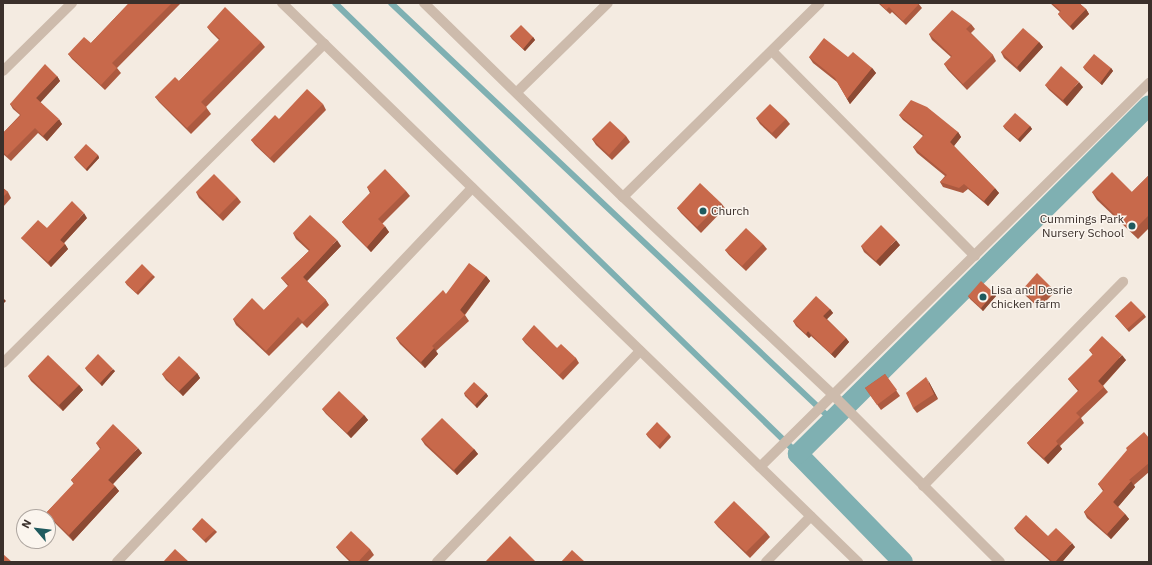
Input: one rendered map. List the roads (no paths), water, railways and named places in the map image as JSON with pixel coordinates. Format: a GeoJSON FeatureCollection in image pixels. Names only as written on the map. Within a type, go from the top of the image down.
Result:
{"type":"FeatureCollection","features":[{"type":"Feature","properties":{"kind":"street"},"geometry":{"type":"LineString","coordinates":[[3,71],[72,3]]}},
{"type":"Feature","properties":{"kind":"street"},"geometry":{"type":"LineString","coordinates":[[282,3],[858,562]]}},
{"type":"Feature","properties":{"kind":"street"},"geometry":{"type":"LineString","coordinates":[[424,3],[623,197],[833,395],[1000,562]]}},
{"type":"Feature","properties":{"kind":"street"},"geometry":{"type":"LineString","coordinates":[[517,92],[608,3]]}},
{"type":"Feature","properties":{"kind":"street"},"geometry":{"type":"LineString","coordinates":[[623,197],[773,52],[820,3]]}},
{"type":"Feature","properties":{"kind":"street"},"geometry":{"type":"LineString","coordinates":[[3,363],[324,44]]}},
{"type":"Feature","properties":{"kind":"street"},"geometry":{"type":"LineString","coordinates":[[773,52],[975,256]]}},
{"type":"Feature","properties":{"kind":"street"},"geometry":{"type":"LineString","coordinates":[[760,467],[1149,83]]}},
{"type":"Feature","properties":{"kind":"street"},"geometry":{"type":"LineString","coordinates":[[117,562],[472,188]]}},
{"type":"Feature","properties":{"kind":"street"},"geometry":{"type":"LineString","coordinates":[[923,486],[1124,282]]}},
{"type":"Feature","properties":{"kind":"street"},"geometry":{"type":"LineString","coordinates":[[437,562],[640,351]]}},
{"type":"Feature","properties":{"kind":"street"},"geometry":{"type":"LineString","coordinates":[[766,562],[811,516]]}},
{"type":"Feature","properties":{"kind":"waterway"},"geometry":{"type":"LineString","coordinates":[[335,3],[798,454]]}},
{"type":"Feature","properties":{"kind":"waterway"},"geometry":{"type":"LineString","coordinates":[[391,3],[832,420]]}},
{"type":"Feature","properties":{"kind":"waterway"},"geometry":{"type":"LineString","coordinates":[[903,562],[798,454],[1149,105]]}},
{"type":"Feature","properties":{"kind":"place","name":"Church"},"geometry":{"type":"Point","coordinates":[703,211]}},
{"type":"Feature","properties":{"kind":"place","name":"Cummings Park Nursery School"},"geometry":{"type":"Point","coordinates":[1132,226]}},
{"type":"Feature","properties":{"kind":"place","name":"Lisa and Desrie chicken farm"},"geometry":{"type":"Point","coordinates":[983,297]}}]}
